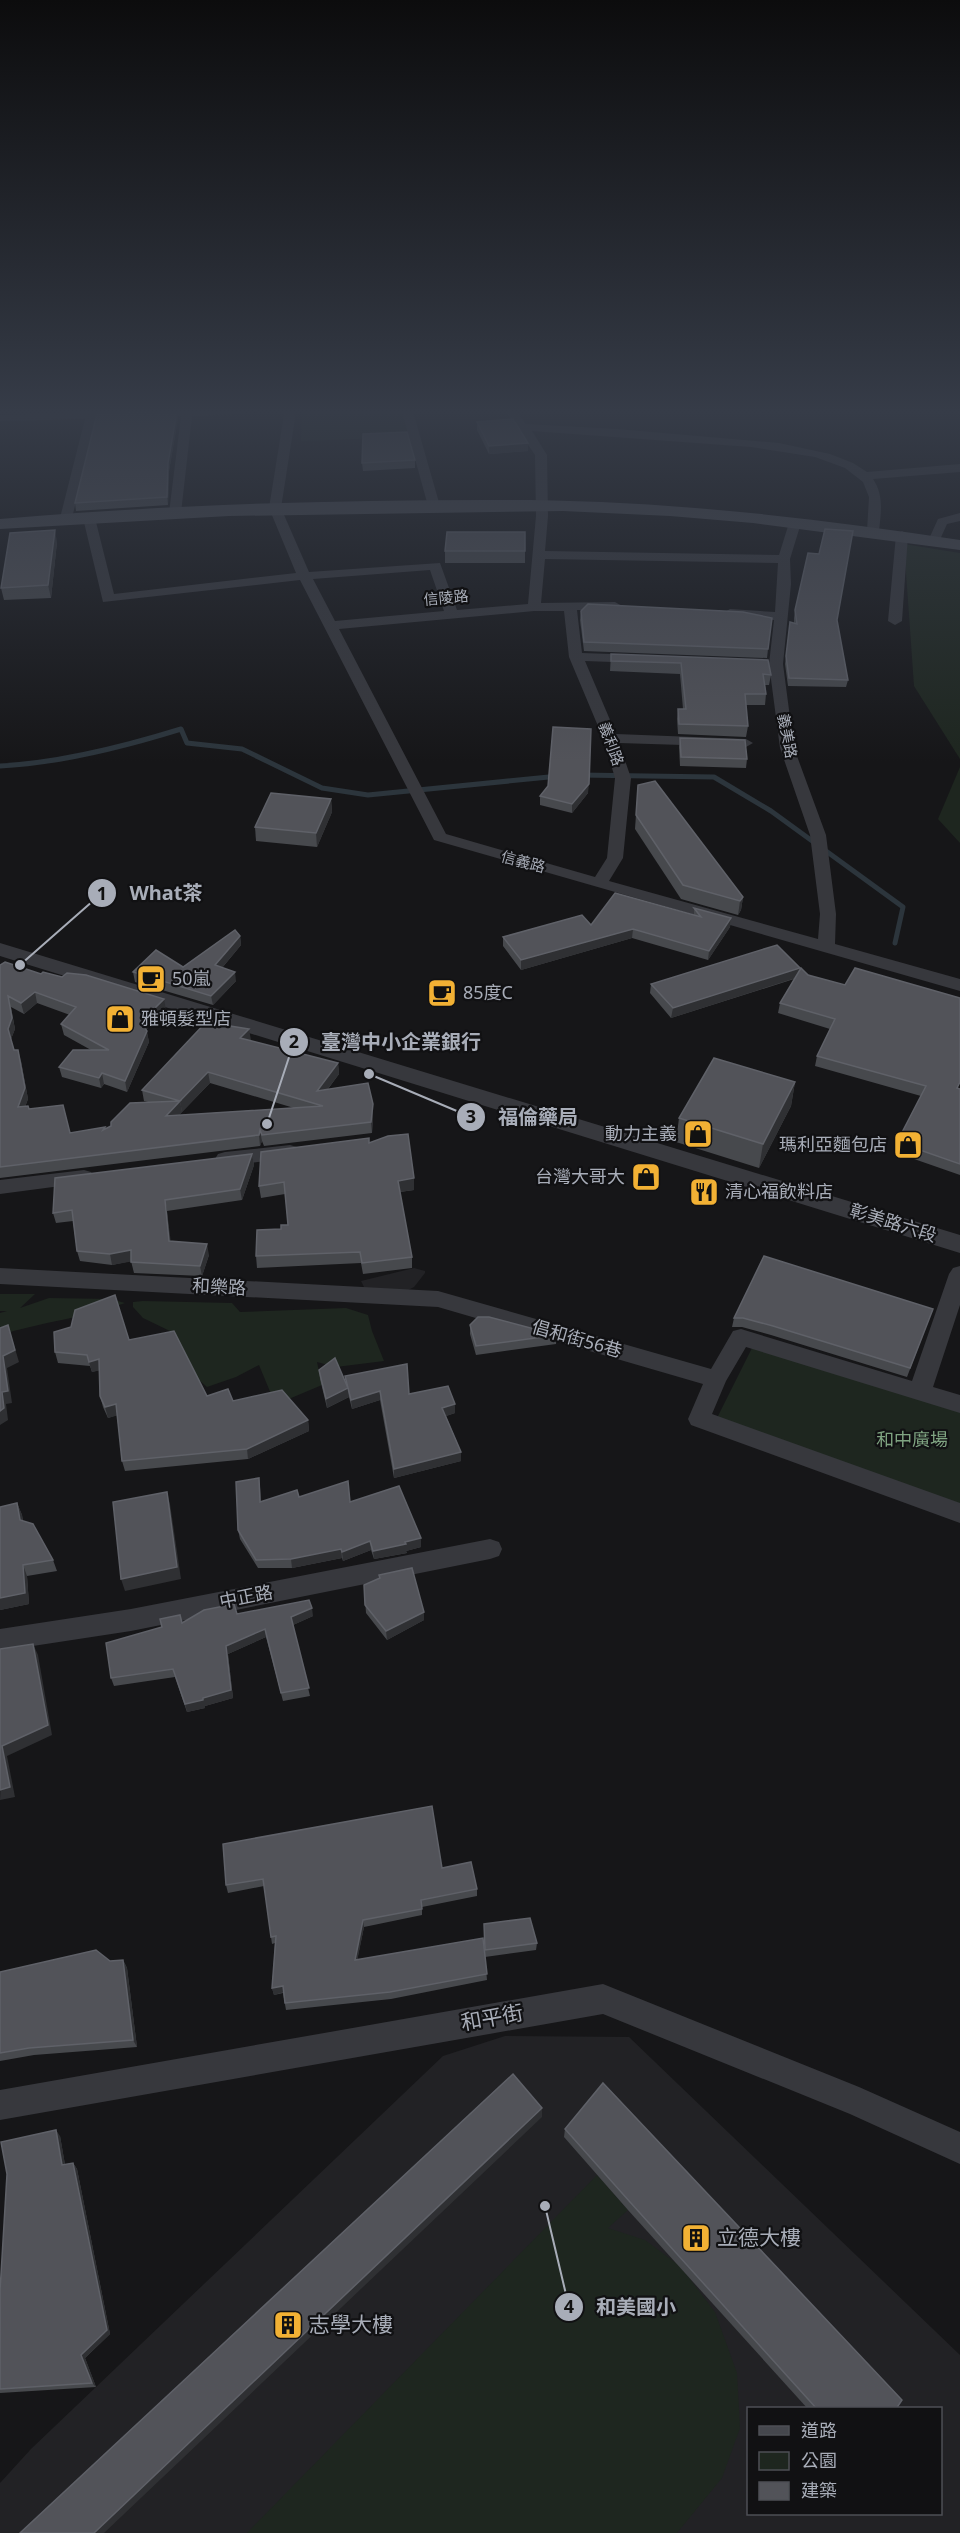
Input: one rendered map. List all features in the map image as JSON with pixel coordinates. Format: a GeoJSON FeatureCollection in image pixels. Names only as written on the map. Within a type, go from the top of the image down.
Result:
{"type":"FeatureCollection","features":[{"type":"Feature","properties":{"kind":"main road"},"geometry":{"type":"LineString","coordinates":[[826,526],[902,535],[960,545]]}},
{"type":"Feature","properties":{"kind":"street"},"geometry":{"type":"LineString","coordinates":[[91,526],[108,599],[305,576],[435,566],[451,613]]}},
{"type":"Feature","properties":{"kind":"street","name":"信義路"},"geometry":{"type":"LineString","coordinates":[[283,526],[330,626],[440,837],[960,985]]}},
{"type":"Feature","properties":{"kind":"street"},"geometry":{"type":"LineString","coordinates":[[534,607],[540,526]]}},
{"type":"Feature","properties":{"kind":"street","name":"義美路"},"geometry":{"type":"LineString","coordinates":[[794,526],[784,559],[781,616],[770,663],[787,748],[819,846],[828,914],[826,946]]}},
{"type":"Feature","properties":{"kind":"street"},"geometry":{"type":"LineString","coordinates":[[873,526],[873,531]]}},
{"type":"Feature","properties":{"kind":"street"},"geometry":{"type":"LineString","coordinates":[[934,541],[940,526]]}},
{"type":"Feature","properties":{"kind":"street"},"geometry":{"type":"LineString","coordinates":[[895,621],[902,535]]}},
{"type":"Feature","properties":{"kind":"street"},"geometry":{"type":"LineString","coordinates":[[538,555],[784,559]]}},
{"type":"Feature","properties":{"kind":"street","name":"義利路"},"geometry":{"type":"LineString","coordinates":[[570,606],[576,657],[610,738],[623,778],[615,858],[599,883]]}},
{"type":"Feature","properties":{"kind":"street","name":"信陵路"},"geometry":{"type":"LineString","coordinates":[[330,626],[534,607],[630,607]]}},
{"type":"Feature","properties":{"kind":"street"},"geometry":{"type":"LineString","coordinates":[[721,613],[781,616]]}},
{"type":"Feature","properties":{"kind":"street"},"geometry":{"type":"LineString","coordinates":[[576,657],[658,660]]}},
{"type":"Feature","properties":{"kind":"street"},"geometry":{"type":"LineString","coordinates":[[610,738],[746,743]]}},
{"type":"Feature","properties":{"kind":"street","name":"彰美路六段"},"geometry":{"type":"LineString","coordinates":[[0,950],[960,1244]]}},
{"type":"Feature","properties":{"kind":"street"},"geometry":{"type":"LineString","coordinates":[[202,1162],[309,1149]]}},
{"type":"Feature","properties":{"kind":"street"},"geometry":{"type":"LineString","coordinates":[[0,1187],[107,1174]]}},
{"type":"Feature","properties":{"kind":"street"},"geometry":{"type":"LineString","coordinates":[[920,1391],[960,1274]]}},
{"type":"Feature","properties":{"kind":"street","name":"和樂路"},"geometry":{"type":"LineString","coordinates":[[0,1275],[438,1299]]}},
{"type":"Feature","properties":{"kind":"street","name":"倡和街56巷"},"geometry":{"type":"LineString","coordinates":[[438,1299],[716,1379]]}},
{"type":"Feature","properties":{"kind":"street"},"geometry":{"type":"LineString","coordinates":[[960,1404],[741,1337],[716,1379],[699,1419],[960,1513]]}},
{"type":"Feature","properties":{"kind":"street","name":"中正路"},"geometry":{"type":"LineString","coordinates":[[0,1640],[131,1620],[490,1548]]}},
{"type":"Feature","properties":{"kind":"street","name":"和平街"},"geometry":{"type":"LineString","coordinates":[[0,2105],[603,1999],[859,2102],[960,2148]]}},
{"type":"Feature","properties":{"kind":"shaded area"},"geometry":{"type":"Polygon","coordinates":[[[414,1268],[425,1271],[425,1273],[414,1287],[408,1290],[365,1289],[361,1281],[414,1268]]]}},
{"type":"Feature","properties":{"kind":"shaded area"},"geometry":{"type":"Polygon","coordinates":[[[505,2036],[629,2037],[960,2355],[960,2533],[0,2533],[0,2483],[31,2449],[443,2056],[505,2036]]]}},
{"type":"Feature","properties":{"kind":"green space"},"geometry":{"type":"Polygon","coordinates":[[[904,544],[960,553],[960,759],[914,686],[904,544]]]}},
{"type":"Feature","properties":{"kind":"green space"},"geometry":{"type":"Polygon","coordinates":[[[960,767],[960,843],[938,819],[960,767]]]}},
{"type":"Feature","properties":{"kind":"green space"},"geometry":{"type":"Polygon","coordinates":[[[0,1294],[35,1294],[20,1308],[49,1298],[111,1299],[125,1303],[0,1335],[0,1313],[7,1311],[0,1311],[0,1294]]]}},
{"type":"Feature","properties":{"kind":"green space"},"geometry":{"type":"Polygon","coordinates":[[[133,1302],[232,1303],[240,1312],[346,1308],[368,1315],[384,1361],[336,1367],[317,1362],[322,1385],[284,1401],[271,1394],[259,1365],[236,1377],[207,1387],[192,1374],[172,1332],[143,1318],[133,1307],[133,1302]]]}},
{"type":"Feature","properties":{"kind":"green space","name":"和中廣場"},"geometry":{"type":"Polygon","coordinates":[[[754,1344],[960,1410],[960,1504],[717,1418],[754,1344]]]}},
{"type":"Feature","properties":{"kind":"green space"},"geometry":{"type":"Polygon","coordinates":[[[597,2175],[628,2210],[608,2228],[645,2240],[680,2266],[715,2312],[737,2373],[740,2428],[722,2478],[677,2533],[247,2533],[597,2175]]]}},
{"type":"Feature","properties":{"kind":"building"},"geometry":{"type":"Polygon","coordinates":[[[825,529],[853,531],[837,620],[848,680],[789,678],[786,656],[790,622],[797,624],[795,610],[808,553],[819,554],[825,529]]]}},
{"type":"Feature","properties":{"kind":"building"},"geometry":{"type":"Polygon","coordinates":[[[55,530],[48,585],[1,588],[10,533],[55,530]]]}},
{"type":"Feature","properties":{"kind":"building"},"geometry":{"type":"Polygon","coordinates":[[[447,532],[525,532],[525,551],[445,551],[447,532]]]}},
{"type":"Feature","properties":{"kind":"building"},"geometry":{"type":"Polygon","coordinates":[[[588,604],[743,612],[772,618],[768,649],[584,642],[581,611],[588,604]]]}},
{"type":"Feature","properties":{"kind":"building"},"geometry":{"type":"Polygon","coordinates":[[[611,654],[768,660],[771,675],[763,674],[766,694],[745,694],[748,726],[679,724],[678,709],[686,709],[681,663],[611,661],[611,654]]]}},
{"type":"Feature","properties":{"kind":"building"},"geometry":{"type":"Polygon","coordinates":[[[553,727],[591,729],[589,784],[572,804],[540,796],[548,786],[553,727]]]}},
{"type":"Feature","properties":{"kind":"building"},"geometry":{"type":"Polygon","coordinates":[[[680,738],[745,740],[747,759],[681,757],[680,738]]]}},
{"type":"Feature","properties":{"kind":"building"},"geometry":{"type":"Polygon","coordinates":[[[655,781],[743,897],[740,901],[683,885],[636,815],[638,785],[655,781]]]}},
{"type":"Feature","properties":{"kind":"building"},"geometry":{"type":"Polygon","coordinates":[[[271,793],[331,799],[316,833],[255,827],[271,793]]]}},
{"type":"Feature","properties":{"kind":"building"},"geometry":{"type":"Polygon","coordinates":[[[615,893],[701,917],[694,908],[731,918],[709,951],[633,929],[521,960],[503,937],[582,915],[591,925],[615,893]]]}},
{"type":"Feature","properties":{"kind":"building"},"geometry":{"type":"Polygon","coordinates":[[[235,930],[240,936],[215,965],[235,972],[211,996],[133,972],[156,950],[183,967],[235,930]]]}},
{"type":"Feature","properties":{"kind":"building"},"geometry":{"type":"Polygon","coordinates":[[[777,945],[800,968],[673,1008],[651,984],[777,945]]]}},
{"type":"Feature","properties":{"kind":"building"},"geometry":{"type":"Polygon","coordinates":[[[5,962],[41,974],[43,972],[62,977],[67,973],[86,975],[164,999],[141,1022],[147,1031],[125,1081],[102,1073],[99,1078],[59,1067],[73,1050],[109,1050],[61,1024],[76,1007],[35,992],[21,1003],[8,996],[12,1018],[8,1029],[14,1050],[18,1050],[25,1088],[18,1107],[28,1106],[29,1109],[63,1105],[70,1133],[105,1127],[103,1130],[111,1126],[111,1122],[130,1103],[180,1101],[142,1090],[210,1018],[224,1025],[249,1029],[240,1038],[338,1063],[317,1091],[368,1083],[373,1104],[371,1122],[262,1135],[260,1130],[259,1135],[0,1167],[0,965],[5,962]],[[208,1072],[166,1116],[323,1106],[208,1072]]]}},
{"type":"Feature","properties":{"kind":"building"},"geometry":{"type":"Polygon","coordinates":[[[801,968],[808,975],[845,985],[855,968],[960,998],[960,1082],[957,1088],[960,1089],[960,1164],[897,1142],[926,1086],[817,1056],[835,1019],[780,1003],[801,968]]]}},
{"type":"Feature","properties":{"kind":"building"},"geometry":{"type":"Polygon","coordinates":[[[714,1058],[795,1082],[763,1144],[679,1118],[714,1058]]]}},
{"type":"Feature","properties":{"kind":"building"},"geometry":{"type":"Polygon","coordinates":[[[408,1134],[414,1178],[398,1181],[412,1257],[362,1263],[360,1252],[256,1256],[257,1230],[281,1229],[281,1225],[288,1225],[284,1182],[259,1186],[261,1152],[369,1138],[369,1143],[388,1136],[408,1134]]]}},
{"type":"Feature","properties":{"kind":"building"},"geometry":{"type":"Polygon","coordinates":[[[252,1154],[240,1189],[165,1200],[169,1241],[207,1244],[200,1266],[131,1262],[131,1250],[110,1254],[77,1251],[72,1210],[53,1213],[55,1178],[252,1154]]]}},
{"type":"Feature","properties":{"kind":"building"},"geometry":{"type":"Polygon","coordinates":[[[764,1256],[933,1309],[910,1368],[773,1326],[743,1318],[734,1318],[764,1256]]]}},
{"type":"Feature","properties":{"kind":"building"},"geometry":{"type":"Polygon","coordinates":[[[115,1295],[129,1340],[174,1331],[207,1396],[228,1389],[233,1401],[282,1390],[308,1420],[247,1449],[122,1461],[116,1404],[105,1407],[100,1396],[99,1359],[89,1362],[87,1355],[55,1352],[54,1332],[71,1327],[75,1310],[115,1295]]]}},
{"type":"Feature","properties":{"kind":"building"},"geometry":{"type":"Polygon","coordinates":[[[478,1317],[489,1317],[557,1335],[476,1346],[470,1325],[478,1317]]]}},
{"type":"Feature","properties":{"kind":"building"},"geometry":{"type":"Polygon","coordinates":[[[8,1325],[15,1350],[3,1356],[8,1391],[2,1392],[4,1408],[0,1411],[0,1328],[8,1325]]]}},
{"type":"Feature","properties":{"kind":"building"},"geometry":{"type":"Polygon","coordinates":[[[335,1358],[348,1388],[326,1399],[319,1370],[335,1358]]]}},
{"type":"Feature","properties":{"kind":"building"},"geometry":{"type":"Polygon","coordinates":[[[407,1364],[409,1394],[448,1386],[455,1404],[442,1408],[461,1452],[394,1469],[380,1391],[351,1400],[345,1376],[407,1364]]]}},
{"type":"Feature","properties":{"kind":"building"},"geometry":{"type":"Polygon","coordinates":[[[259,1478],[260,1502],[297,1490],[299,1497],[348,1481],[350,1502],[399,1486],[421,1538],[405,1542],[406,1544],[373,1551],[370,1541],[342,1552],[341,1549],[291,1559],[256,1560],[238,1530],[236,1482],[259,1478]]]}},
{"type":"Feature","properties":{"kind":"building"},"geometry":{"type":"Polygon","coordinates":[[[167,1492],[177,1567],[121,1579],[113,1502],[167,1492]]]}},
{"type":"Feature","properties":{"kind":"building"},"geometry":{"type":"Polygon","coordinates":[[[17,1503],[20,1520],[33,1524],[53,1560],[23,1565],[25,1593],[0,1598],[0,1507],[17,1503]]]}},
{"type":"Feature","properties":{"kind":"building"},"geometry":{"type":"Polygon","coordinates":[[[412,1568],[424,1612],[386,1631],[365,1605],[364,1585],[380,1578],[379,1575],[412,1568]]]}},
{"type":"Feature","properties":{"kind":"building"},"geometry":{"type":"Polygon","coordinates":[[[309,1600],[312,1608],[291,1617],[309,1688],[281,1693],[265,1629],[226,1646],[231,1690],[203,1698],[203,1700],[185,1704],[173,1669],[111,1678],[106,1643],[162,1627],[160,1619],[180,1615],[182,1623],[204,1610],[234,1604],[237,1614],[309,1600]]]}},
{"type":"Feature","properties":{"kind":"building"},"geometry":{"type":"Polygon","coordinates":[[[33,1644],[48,1725],[2,1746],[10,1787],[0,1790],[0,1649],[33,1644]]]}},
{"type":"Feature","properties":{"kind":"building"},"geometry":{"type":"Polygon","coordinates":[[[432,1806],[442,1868],[471,1862],[477,1889],[421,1900],[422,1909],[363,1920],[355,1960],[483,1938],[487,1974],[390,1992],[285,2003],[283,1986],[272,1988],[276,1936],[271,1937],[263,1879],[226,1885],[223,1844],[432,1806]]]}},
{"type":"Feature","properties":{"kind":"building"},"geometry":{"type":"Polygon","coordinates":[[[530,1918],[537,1943],[485,1950],[484,1924],[530,1918]]]}},
{"type":"Feature","properties":{"kind":"building"},"geometry":{"type":"Polygon","coordinates":[[[96,1950],[110,1961],[123,1960],[133,2040],[29,2048],[0,2053],[0,1972],[96,1950]]]}},
{"type":"Feature","properties":{"kind":"building","name":"志學大樓"},"geometry":{"type":"Polygon","coordinates":[[[513,2074],[542,2108],[94,2533],[20,2533],[513,2074]]]}},
{"type":"Feature","properties":{"kind":"building","name":"立德大樓"},"geometry":{"type":"Polygon","coordinates":[[[603,2083],[902,2400],[897,2407],[815,2407],[565,2129],[603,2083]]]}},
{"type":"Feature","properties":{"kind":"building"},"geometry":{"type":"Polygon","coordinates":[[[56,2130],[62,2165],[73,2163],[107,2330],[81,2355],[92,2383],[0,2389],[0,2291],[7,2174],[1,2142],[56,2130]]]}},
{"type":"Feature","properties":{"kind":"waterway"},"geometry":{"type":"LineString","coordinates":[[0,766],[92,753],[181,729],[187,743],[242,749],[322,788],[368,795],[559,776]]}},
{"type":"Feature","properties":{"kind":"waterway"},"geometry":{"type":"LineString","coordinates":[[580,775],[714,777],[771,811],[903,907],[895,943]]}},
{"type":"Feature","properties":{"kind":"place","name":"What茶"},"geometry":{"type":"Point","coordinates":[20,965]}},
{"type":"Feature","properties":{"kind":"place","name":"50嵐"},"geometry":{"type":"Point","coordinates":[151,979]}},
{"type":"Feature","properties":{"kind":"place","name":"85度C"},"geometry":{"type":"Point","coordinates":[442,993]}},
{"type":"Feature","properties":{"kind":"place","name":"雅頓髮型店"},"geometry":{"type":"Point","coordinates":[120,1019]}},
{"type":"Feature","properties":{"kind":"place","name":"福倫藥局"},"geometry":{"type":"Point","coordinates":[369,1074]}},
{"type":"Feature","properties":{"kind":"place","name":"臺灣中小企業銀行"},"geometry":{"type":"Point","coordinates":[267,1124]}},
{"type":"Feature","properties":{"kind":"place","name":"動力主義"},"geometry":{"type":"Point","coordinates":[698,1134]}},
{"type":"Feature","properties":{"kind":"place","name":"瑪利亞麵包店"},"geometry":{"type":"Point","coordinates":[908,1145]}},
{"type":"Feature","properties":{"kind":"place","name":"台灣大哥大"},"geometry":{"type":"Point","coordinates":[646,1177]}},
{"type":"Feature","properties":{"kind":"place","name":"清心福飲料店"},"geometry":{"type":"Point","coordinates":[704,1192]}},
{"type":"Feature","properties":{"kind":"place","name":"和美國小"},"geometry":{"type":"Point","coordinates":[545,2206]}},
{"type":"Feature","properties":{"kind":"place","name":"立德大樓"},"geometry":{"type":"Point","coordinates":[696,2238]}},
{"type":"Feature","properties":{"kind":"place","name":"志學大樓"},"geometry":{"type":"Point","coordinates":[288,2325]}}]}
